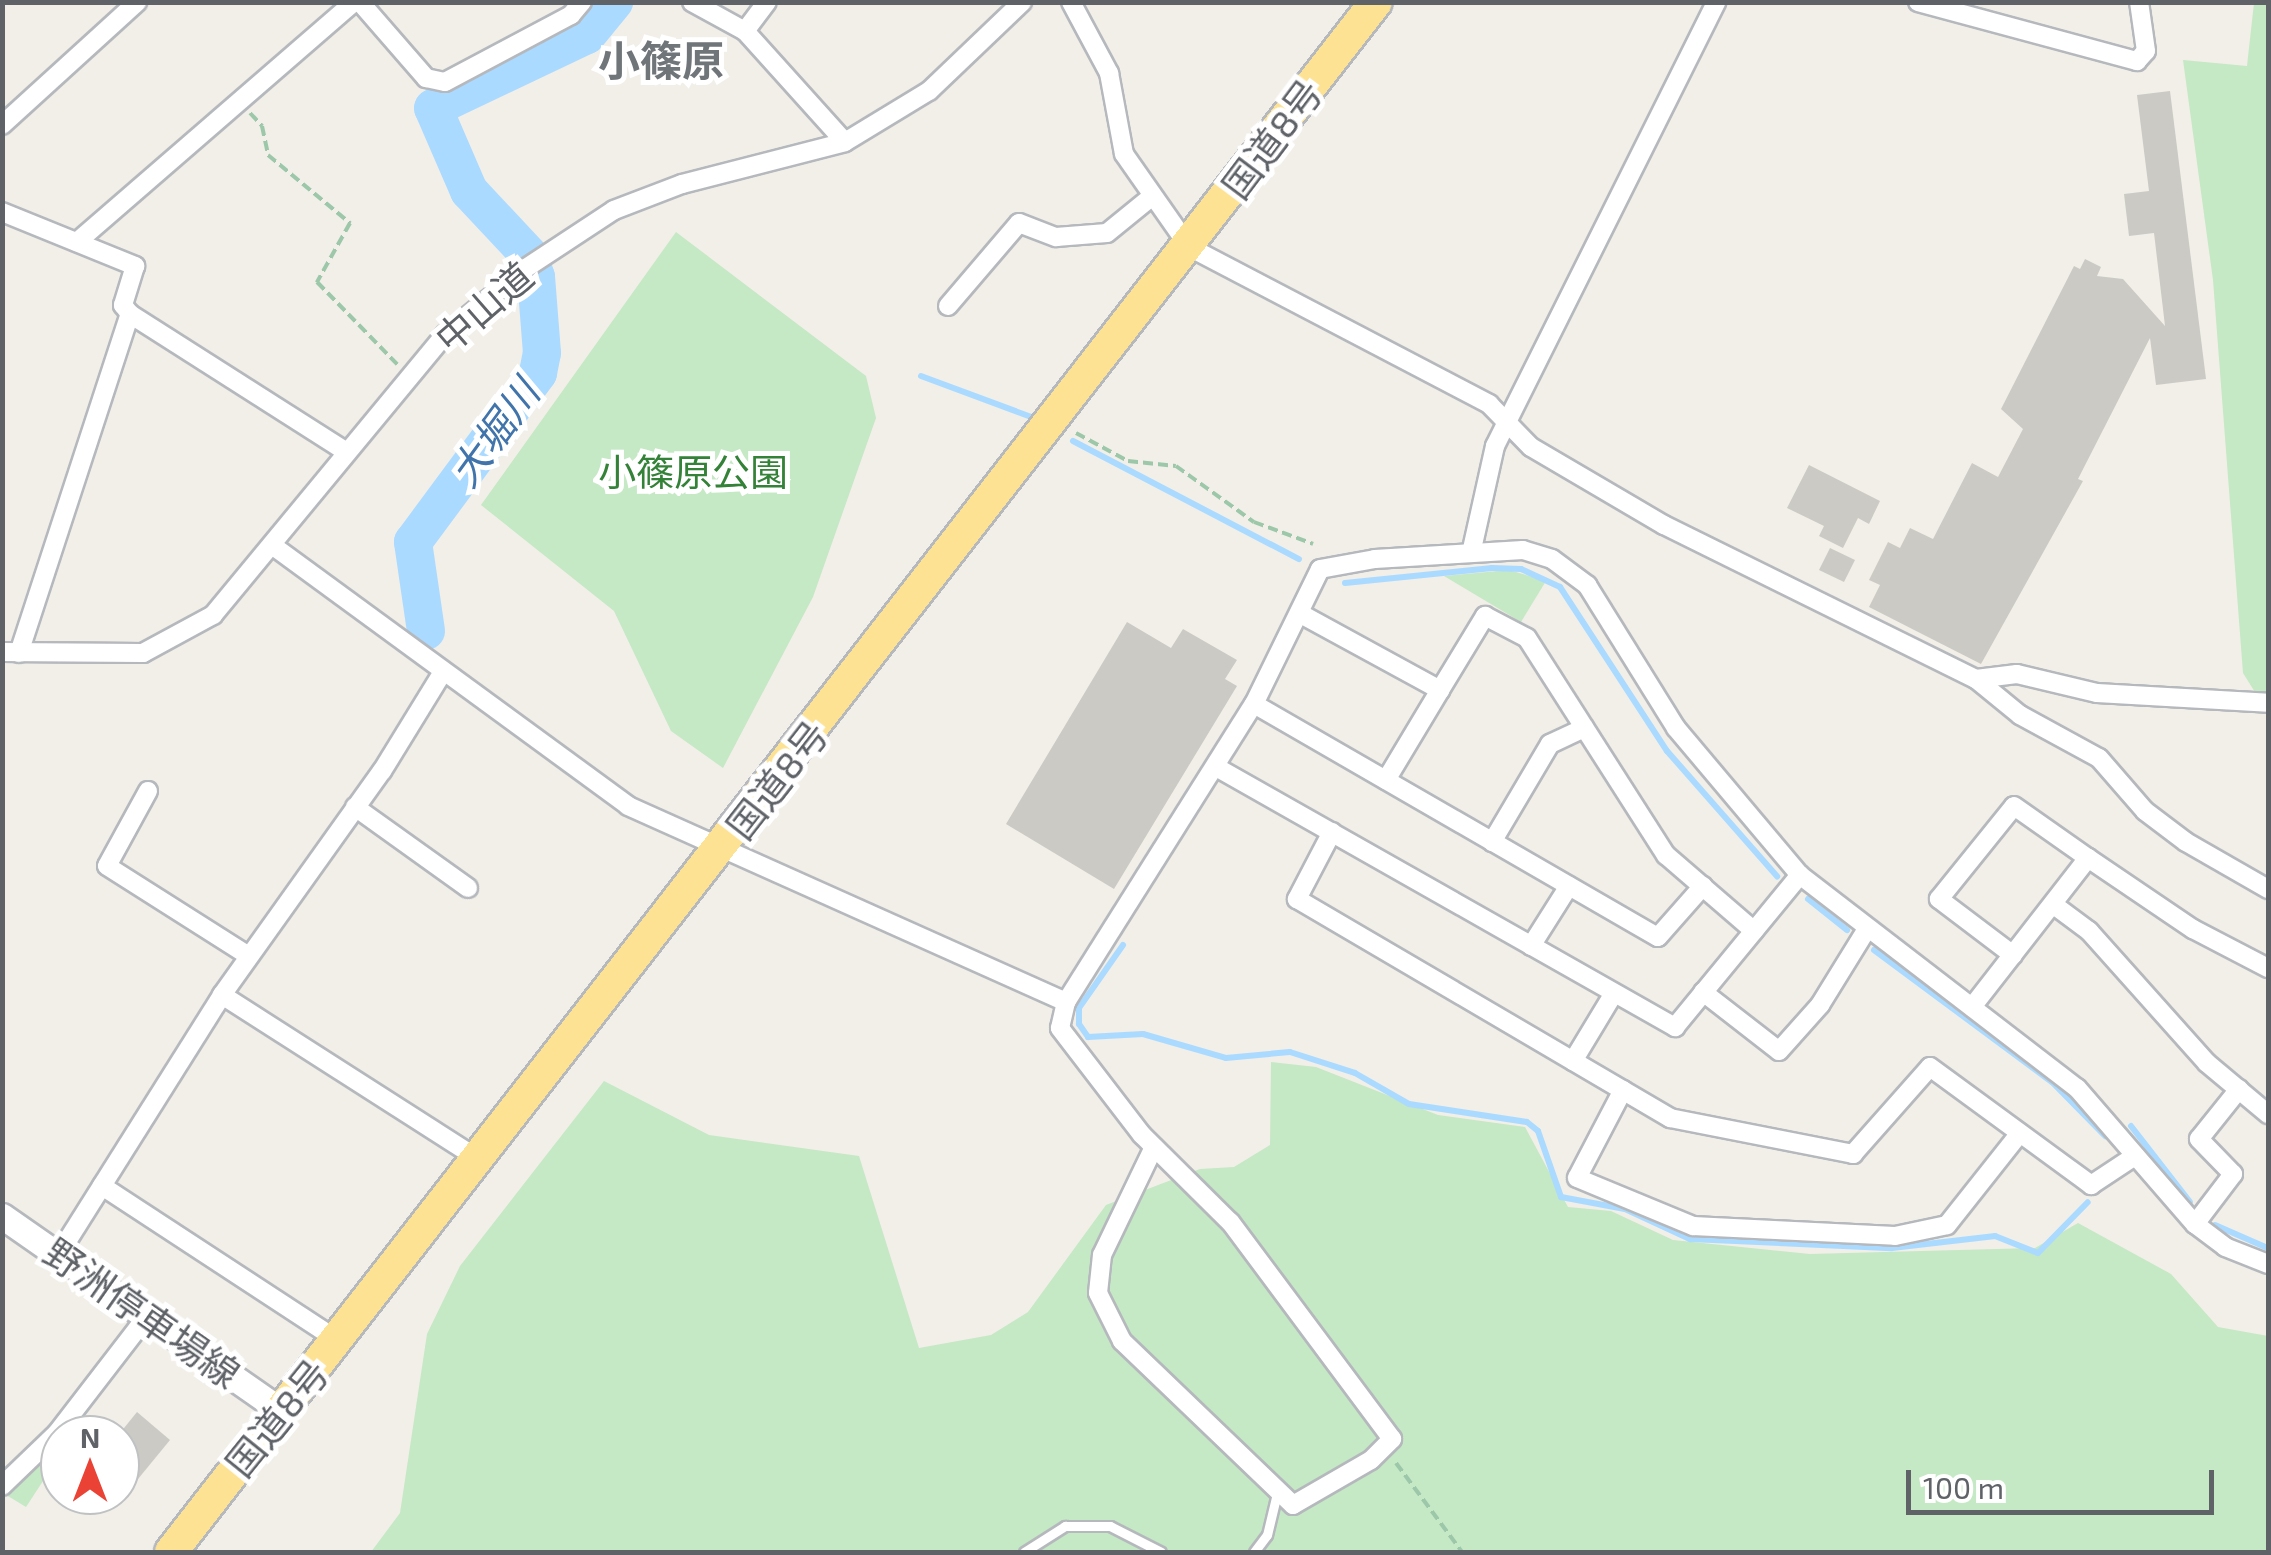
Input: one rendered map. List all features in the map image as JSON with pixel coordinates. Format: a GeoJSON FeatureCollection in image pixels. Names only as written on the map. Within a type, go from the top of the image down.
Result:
{"type":"FeatureCollection","features":[{"type":"Feature","properties":{"kind":"highway","name":"国道8号"},"geometry":{"type":"LineString","coordinates":[[171,1552],[726,846],[1376,2]]}},
{"type":"Feature","properties":{"kind":"main road","name":"野洲停車場線"},"geometry":{"type":"LineString","coordinates":[[2,1216],[282,1411]]}},
{"type":"Feature","properties":{"kind":"street"},"geometry":{"type":"LineString","coordinates":[[2,125],[137,2]]}},
{"type":"Feature","properties":{"kind":"street"},"geometry":{"type":"LineString","coordinates":[[77,242],[357,2],[426,78],[445,82],[571,15],[582,2]]}},
{"type":"Feature","properties":{"kind":"street"},"geometry":{"type":"LineString","coordinates":[[692,2],[745,31],[845,142]]}},
{"type":"Feature","properties":{"kind":"street"},"geometry":{"type":"LineString","coordinates":[[745,31],[767,2]]}},
{"type":"Feature","properties":{"kind":"street","name":"中山道"},"geometry":{"type":"LineString","coordinates":[[11,652],[120,655],[160,646],[213,615],[445,335],[532,263],[614,210],[682,184],[845,142],[930,90],[1022,2]]}},
{"type":"Feature","properties":{"kind":"street"},"geometry":{"type":"LineString","coordinates":[[1071,2],[1109,72],[1124,154],[1150,198],[1188,247],[1511,420],[1531,448],[1664,524],[1976,678],[2020,715],[2099,758],[2144,812],[2186,842],[2268,889]]}},
{"type":"Feature","properties":{"kind":"street"},"geometry":{"type":"LineString","coordinates":[[1472,550],[1495,446],[1716,2]]}},
{"type":"Feature","properties":{"kind":"street"},"geometry":{"type":"LineString","coordinates":[[1918,2],[2136,61],[2146,51],[2139,2]]}},
{"type":"Feature","properties":{"kind":"street"},"geometry":{"type":"LineString","coordinates":[[948,306],[1019,223],[1056,237],[1107,233],[1150,198]]}},
{"type":"Feature","properties":{"kind":"street"},"geometry":{"type":"LineString","coordinates":[[2,212],[134,266],[123,305],[130,314],[347,452]]}},
{"type":"Feature","properties":{"kind":"street"},"geometry":{"type":"LineString","coordinates":[[11,652],[130,314]]}},
{"type":"Feature","properties":{"kind":"street"},"geometry":{"type":"LineString","coordinates":[[272,545],[628,806],[726,846],[1066,1002]]}},
{"type":"Feature","properties":{"kind":"street"},"geometry":{"type":"LineString","coordinates":[[1154,1148],[1102,1254],[1098,1293],[1122,1341],[1293,1505],[1392,1440],[1230,1222],[1154,1148],[1060,1028],[1066,1002],[1254,704],[1320,569],[1472,550],[1523,550],[1552,559],[1587,585],[1676,728],[1800,875],[2077,1088],[2195,1224],[2225,1247],[2268,1264]]}},
{"type":"Feature","properties":{"kind":"street"},"geometry":{"type":"LineString","coordinates":[[1299,612],[1440,690]]}},
{"type":"Feature","properties":{"kind":"street"},"geometry":{"type":"LineString","coordinates":[[1386,780],[1485,616],[1527,638],[1666,855],[1754,931]]}},
{"type":"Feature","properties":{"kind":"street"},"geometry":{"type":"LineString","coordinates":[[59,1254],[222,995],[355,807],[443,672]]}},
{"type":"Feature","properties":{"kind":"street"},"geometry":{"type":"LineString","coordinates":[[1976,678],[2018,674],[2098,693],[2268,703]]}},
{"type":"Feature","properties":{"kind":"street"},"geometry":{"type":"LineString","coordinates":[[1254,704],[1658,938],[1702,886]]}},
{"type":"Feature","properties":{"kind":"street"},"geometry":{"type":"LineString","coordinates":[[1492,842],[1550,744],[1585,728]]}},
{"type":"Feature","properties":{"kind":"street"},"geometry":{"type":"LineString","coordinates":[[1216,767],[1675,1027],[1800,875]]}},
{"type":"Feature","properties":{"kind":"street"},"geometry":{"type":"LineString","coordinates":[[148,791],[107,866],[249,956]]}},
{"type":"Feature","properties":{"kind":"street"},"geometry":{"type":"LineString","coordinates":[[2013,956],[1939,899],[2014,806],[2193,929],[2268,968]]}},
{"type":"Feature","properties":{"kind":"street"},"geometry":{"type":"LineString","coordinates":[[355,807],[468,888]]}},
{"type":"Feature","properties":{"kind":"street"},"geometry":{"type":"LineString","coordinates":[[1332,832],[1297,899],[1670,1118],[1853,1154],[1930,1067],[2091,1185],[2135,1156]]}},
{"type":"Feature","properties":{"kind":"street"},"geometry":{"type":"LineString","coordinates":[[1972,1007],[2088,858]]}},
{"type":"Feature","properties":{"kind":"street"},"geometry":{"type":"LineString","coordinates":[[1531,946],[1569,886]]}},
{"type":"Feature","properties":{"kind":"street"},"geometry":{"type":"LineString","coordinates":[[2054,905],[2089,931],[2207,1063],[2268,1114]]}},
{"type":"Feature","properties":{"kind":"street"},"geometry":{"type":"LineString","coordinates":[[1703,992],[1779,1051],[1820,1005],[1867,929]]}},
{"type":"Feature","properties":{"kind":"street"},"geometry":{"type":"LineString","coordinates":[[1573,1061],[1614,992]]}},
{"type":"Feature","properties":{"kind":"street"},"geometry":{"type":"LineString","coordinates":[[222,995],[480,1160]]}},
{"type":"Feature","properties":{"kind":"street"},"geometry":{"type":"LineString","coordinates":[[2195,1224],[2233,1174],[2199,1139],[2239,1089]]}},
{"type":"Feature","properties":{"kind":"street"},"geometry":{"type":"LineString","coordinates":[[1623,1090],[1577,1178],[1693,1226],[1895,1236],[1946,1224],[2020,1133]]}},
{"type":"Feature","properties":{"kind":"street"},"geometry":{"type":"LineString","coordinates":[[102,1186],[339,1341]]}},
{"type":"Feature","properties":{"kind":"street"},"geometry":{"type":"LineString","coordinates":[[5,1474],[58,1432],[147,1316]]}},
{"type":"Feature","properties":{"kind":"lane"},"geometry":{"type":"LineString","coordinates":[[1254,1552],[1267,1535],[1277,1493]]}},
{"type":"Feature","properties":{"kind":"lane"},"geometry":{"type":"LineString","coordinates":[[1024,1552],[1065,1526],[1110,1526],[1160,1552]]}},
{"type":"Feature","properties":{"kind":"path"},"geometry":{"type":"LineString","coordinates":[[240,102],[262,126],[268,155],[350,223],[317,282],[410,377]]}},
{"type":"Feature","properties":{"kind":"path"},"geometry":{"type":"LineString","coordinates":[[1067,428],[1128,461],[1176,466],[1254,522],[1313,544]]}},
{"type":"Feature","properties":{"kind":"path"},"geometry":{"type":"LineString","coordinates":[[1384,1447],[1462,1552]]}},
{"type":"Feature","properties":{"kind":"green space"},"geometry":{"type":"Polygon","coordinates":[[[2254,3],[2268,3],[2268,713],[2243,673],[2213,280],[2183,60],[2247,66],[2254,3]]]}},
{"type":"Feature","properties":{"kind":"green space","name":"小篠原公園"},"geometry":{"type":"Polygon","coordinates":[[[676,232],[866,376],[876,418],[813,597],[723,768],[671,731],[614,611],[481,505],[676,232]]]}},
{"type":"Feature","properties":{"kind":"green space"},"geometry":{"type":"Polygon","coordinates":[[[1509,570],[1546,581],[1521,622],[1444,576],[1509,570]]]}},
{"type":"Feature","properties":{"kind":"green space"},"geometry":{"type":"Polygon","coordinates":[[[1271,1062],[1316,1067],[1438,1115],[1525,1127],[1568,1207],[1611,1211],[1673,1240],[1810,1254],[2035,1248],[2078,1223],[2171,1274],[2218,1327],[2268,1336],[2268,1552],[371,1552],[400,1513],[427,1334],[460,1266],[604,1081],[709,1135],[859,1156],[919,1348],[991,1335],[1028,1312],[1106,1205],[1200,1169],[1234,1167],[1270,1145],[1271,1062]]]}},
{"type":"Feature","properties":{"kind":"green space"},"geometry":{"type":"Polygon","coordinates":[[[40,1460],[40,1486],[26,1507],[3,1493],[40,1460]]]}},
{"type":"Feature","properties":{"kind":"building"},"geometry":{"type":"Polygon","coordinates":[[[2170,91],[2206,379],[2156,385],[2150,338],[2078,479],[2083,481],[1981,664],[1869,607],[1880,585],[1869,580],[1888,542],[1900,548],[1910,528],[1933,539],[1972,463],[1998,477],[2023,429],[2001,409],[2074,266],[2080,269],[2085,259],[2101,267],[2097,276],[2123,279],[2165,326],[2154,233],[2129,236],[2124,194],[2149,191],[2137,95],[2170,91]]]}},
{"type":"Feature","properties":{"kind":"building"},"geometry":{"type":"Polygon","coordinates":[[[1809,465],[1880,501],[1869,524],[1858,518],[1843,548],[1819,536],[1824,526],[1787,508],[1809,465]]]}},
{"type":"Feature","properties":{"kind":"building"},"geometry":{"type":"Polygon","coordinates":[[[1830,548],[1855,560],[1844,582],[1819,570],[1830,548]]]}},
{"type":"Feature","properties":{"kind":"building"},"geometry":{"type":"Polygon","coordinates":[[[1127,622],[1171,648],[1183,629],[1237,660],[1225,679],[1237,686],[1114,889],[1006,824],[1127,622]]]}},
{"type":"Feature","properties":{"kind":"building"},"geometry":{"type":"Polygon","coordinates":[[[137,1412],[170,1440],[140,1477],[140,1415],[135,1415],[137,1412]]]}},
{"type":"Feature","properties":{"kind":"waterway","name":"大堀川"},"geometry":{"type":"LineString","coordinates":[[426,631],[413,542],[538,373],[542,353],[536,277],[528,254],[469,191],[433,108],[587,35],[614,2]]}},
{"type":"Feature","properties":{"kind":"waterway"},"geometry":{"type":"LineString","coordinates":[[921,376],[1031,417]]}},
{"type":"Feature","properties":{"kind":"waterway"},"geometry":{"type":"LineString","coordinates":[[1073,441],[1299,559]]}},
{"type":"Feature","properties":{"kind":"waterway"},"geometry":{"type":"LineString","coordinates":[[1345,583],[1492,568],[1521,569],[1560,587],[1667,751],[1777,876]]}},
{"type":"Feature","properties":{"kind":"waterway"},"geometry":{"type":"LineString","coordinates":[[1808,899],[1847,930]]}},
{"type":"Feature","properties":{"kind":"waterway"},"geometry":{"type":"LineString","coordinates":[[1123,945],[1079,1008],[1079,1024],[1088,1037],[1143,1034],[1226,1058],[1290,1052],[1355,1073],[1409,1104],[1527,1122],[1538,1131],[1561,1197],[1625,1209],[1690,1239],[1892,1248],[1995,1236],[2038,1253],[2088,1202]]}},
{"type":"Feature","properties":{"kind":"waterway"},"geometry":{"type":"LineString","coordinates":[[1874,950],[2052,1082],[2105,1136]]}},
{"type":"Feature","properties":{"kind":"waterway"},"geometry":{"type":"LineString","coordinates":[[2131,1126],[2190,1202]]}},
{"type":"Feature","properties":{"kind":"waterway"},"geometry":{"type":"LineString","coordinates":[[2215,1225],[2268,1248]]}},
{"type":"Feature","properties":{"kind":"district","name":"小篠原"},"geometry":{"type":"Point","coordinates":[661,59]}}]}
